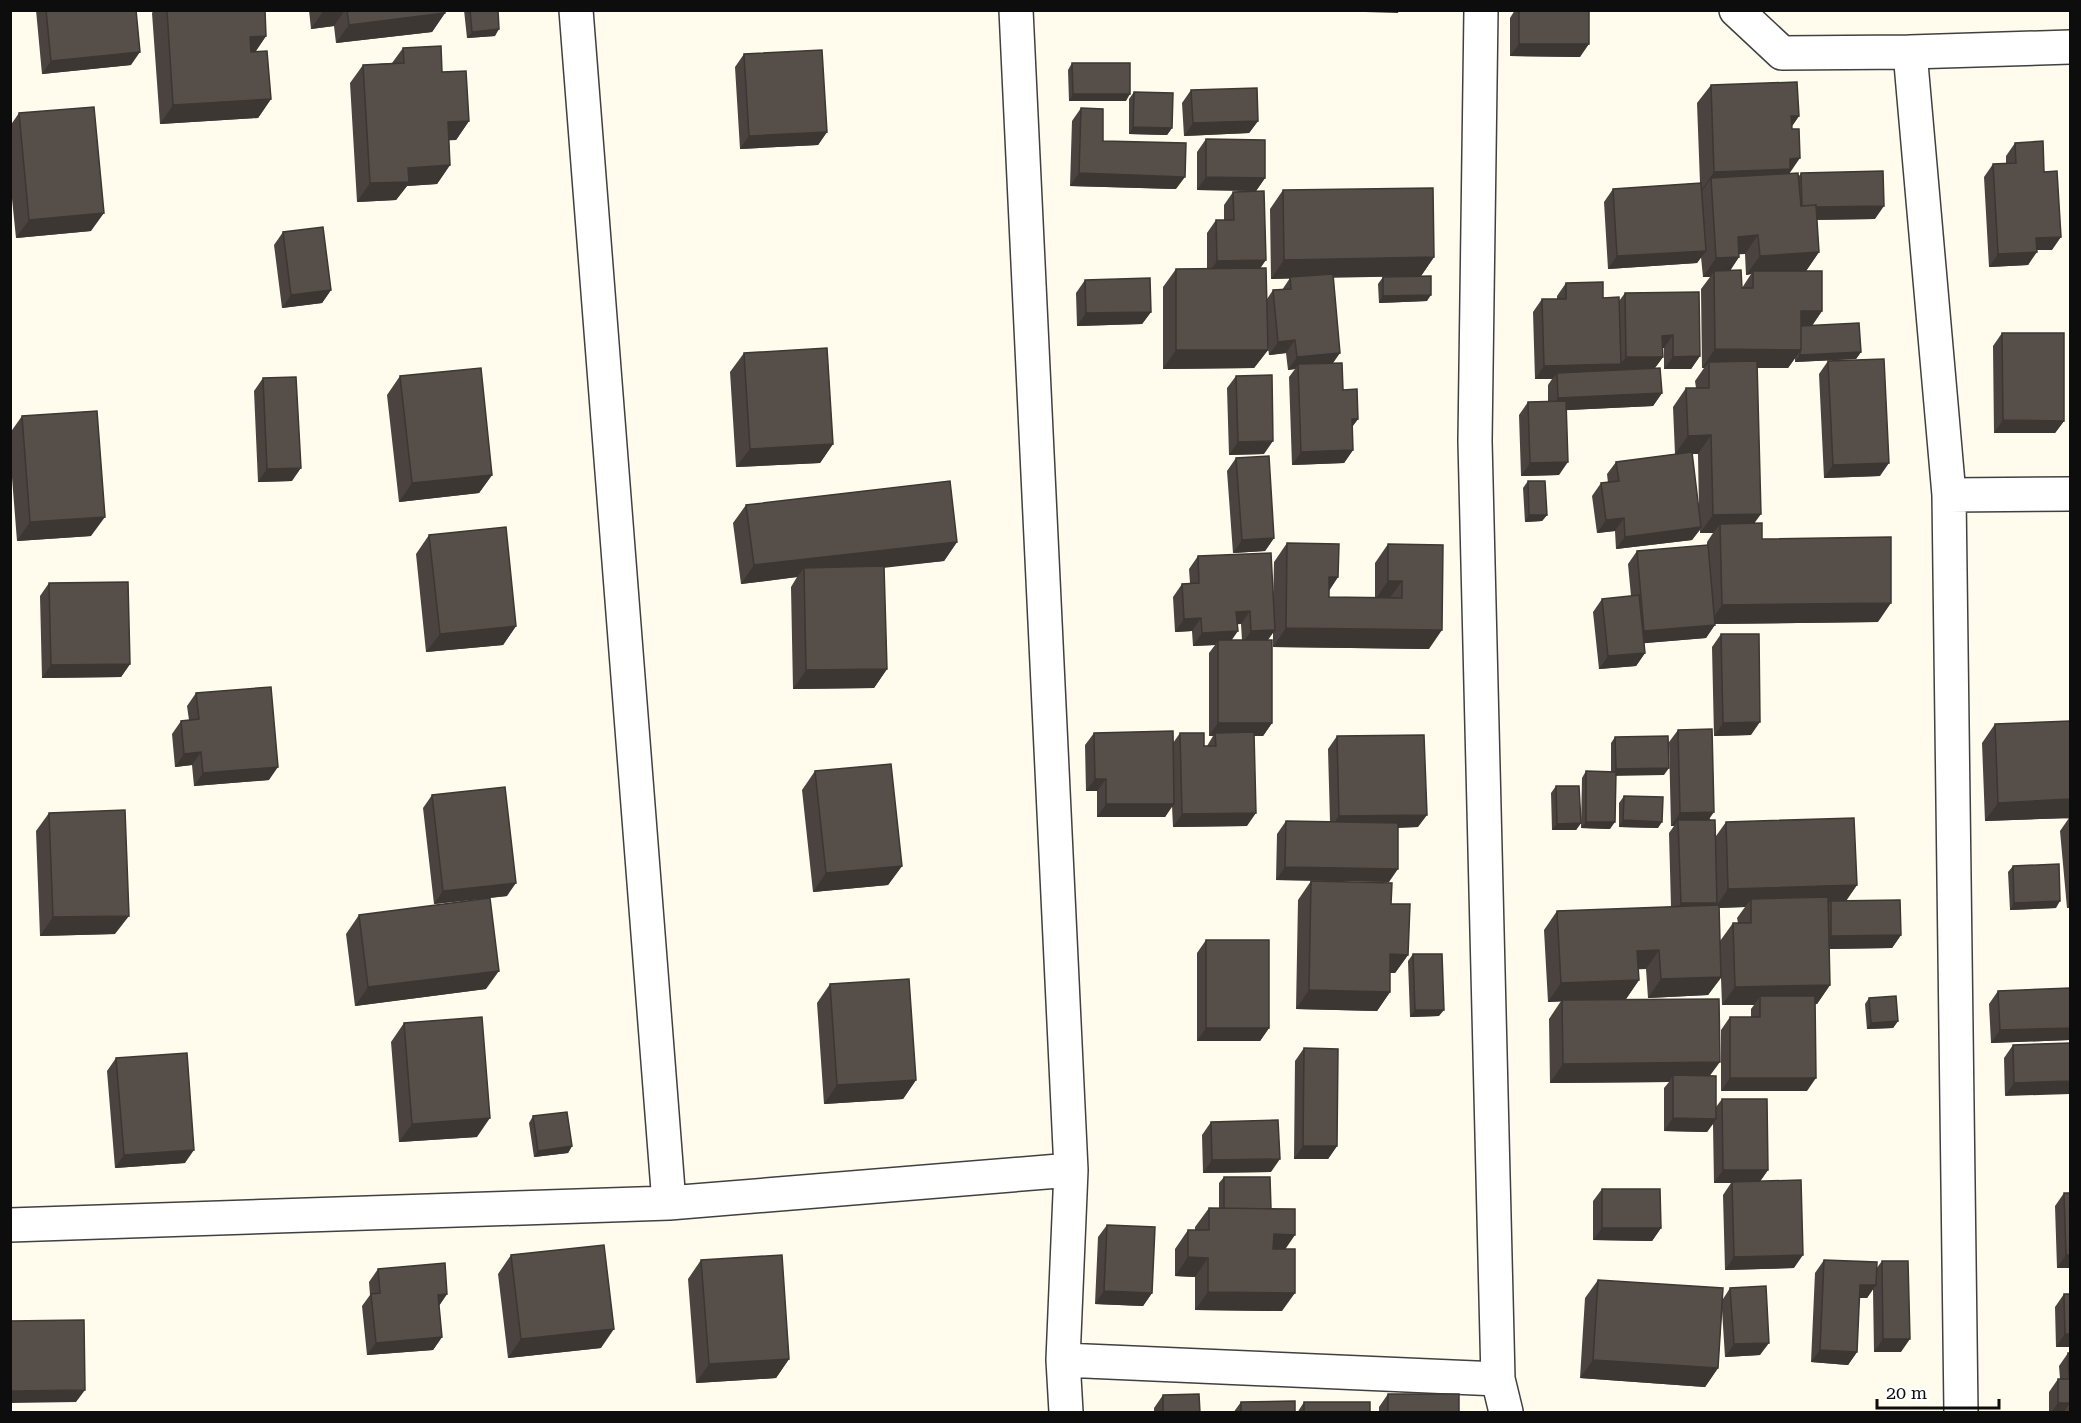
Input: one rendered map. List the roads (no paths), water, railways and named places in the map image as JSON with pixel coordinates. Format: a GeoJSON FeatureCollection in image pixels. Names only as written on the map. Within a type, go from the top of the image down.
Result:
{"type":"FeatureCollection","features":[{"type":"Feature","properties":{"kind":"street"},"geometry":{"type":"LineString","coordinates":[[576,10],[669,1203]]}},
{"type":"Feature","properties":{"kind":"street"},"geometry":{"type":"LineString","coordinates":[[1016,10],[1071,1170],[1064,1360],[1066,1413]]}},
{"type":"Feature","properties":{"kind":"street"},"geometry":{"type":"LineString","coordinates":[[1481,10],[1475,441],[1498,1379],[1506,1413]]}},
{"type":"Feature","properties":{"kind":"street"},"geometry":{"type":"LineString","coordinates":[[1736,10],[1782,53],[2070,47]]}},
{"type":"Feature","properties":{"kind":"street"},"geometry":{"type":"LineString","coordinates":[[1910,52],[1949,495],[1961,1413]]}},
{"type":"Feature","properties":{"kind":"street"},"geometry":{"type":"LineString","coordinates":[[1949,495],[2070,494]]}},
{"type":"Feature","properties":{"kind":"street"},"geometry":{"type":"LineString","coordinates":[[10,1225],[669,1203],[1071,1170]]}},
{"type":"Feature","properties":{"kind":"street"},"geometry":{"type":"LineString","coordinates":[[1064,1360],[1498,1379]]}}]}
